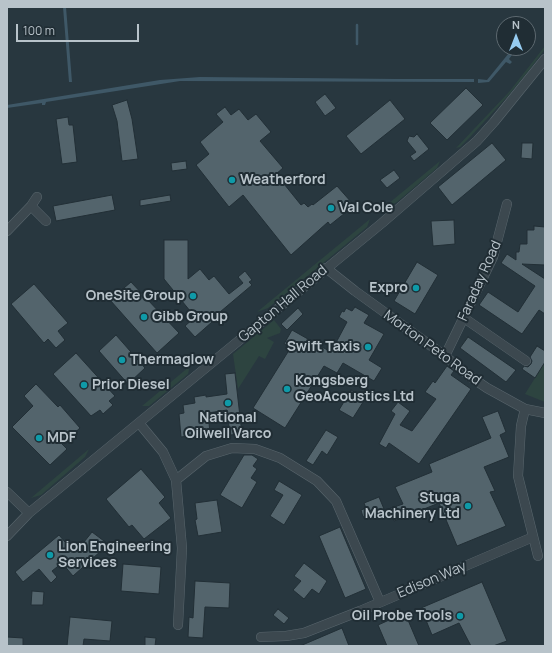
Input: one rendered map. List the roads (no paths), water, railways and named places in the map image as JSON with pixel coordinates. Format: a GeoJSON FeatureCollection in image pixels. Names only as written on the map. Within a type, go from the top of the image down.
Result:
{"type":"FeatureCollection","features":[{"type":"Feature","properties":{"kind":"street","name":"Gapton Hall Road"},"geometry":{"type":"LineString","coordinates":[[7,536],[28,513],[386,220],[477,141],[545,59]]}},
{"type":"Feature","properties":{"kind":"street"},"geometry":{"type":"LineString","coordinates":[[7,231],[31,206],[37,197]]}},
{"type":"Feature","properties":{"kind":"street","name":"Faraday Road"},"geometry":{"type":"LineString","coordinates":[[445,356],[493,257],[507,204]]}},
{"type":"Feature","properties":{"kind":"street"},"geometry":{"type":"LineString","coordinates":[[31,206],[46,221]]}},
{"type":"Feature","properties":{"kind":"street","name":"Morton Peto Road"},"geometry":{"type":"LineString","coordinates":[[326,268],[487,388],[525,408],[545,413]]}},
{"type":"Feature","properties":{"kind":"street"},"geometry":{"type":"LineString","coordinates":[[464,318],[526,361]]}},
{"type":"Feature","properties":{"kind":"street"},"geometry":{"type":"LineString","coordinates":[[525,408],[521,426],[518,476],[538,556]]}},
{"type":"Feature","properties":{"kind":"street"},"geometry":{"type":"LineString","coordinates":[[139,423],[163,452],[176,480],[182,548],[178,625]]}},
{"type":"Feature","properties":{"kind":"street"},"geometry":{"type":"LineString","coordinates":[[176,480],[206,456],[232,448],[255,450],[280,458],[316,481],[336,501],[380,602]]}},
{"type":"Feature","properties":{"kind":"street"},"geometry":{"type":"LineString","coordinates":[[7,492],[28,513]]}},
{"type":"Feature","properties":{"kind":"street","name":"Edison Way"},"geometry":{"type":"LineString","coordinates":[[261,637],[286,636],[304,633],[533,537]]}},
{"type":"Feature","properties":{"kind":"street"},"geometry":{"type":"LineString","coordinates":[[286,636],[286,646]]}},
{"type":"Feature","properties":{"kind":"water"},"geometry":{"type":"Polygon","coordinates":[[[63,7],[66,7],[72,82],[69,82],[63,7]]]}},
{"type":"Feature","properties":{"kind":"water"},"geometry":{"type":"Polygon","coordinates":[[[506,56],[511,56],[509,59],[512,62],[510,64],[506,62],[489,82],[478,83],[478,79],[487,80],[506,56]]]}},
{"type":"Feature","properties":{"kind":"water"},"geometry":{"type":"Polygon","coordinates":[[[200,77],[474,79],[474,82],[180,81],[46,102],[45,105],[42,105],[42,103],[7,108],[7,105],[160,80],[200,77]]]}},
{"type":"Feature","properties":{"kind":"waterway"},"geometry":{"type":"LineString","coordinates":[[357,25],[357,44]]}},
{"type":"Feature","properties":{"kind":"place","name":"Weatherford"},"geometry":{"type":"Point","coordinates":[232,180]}},
{"type":"Feature","properties":{"kind":"place","name":"Val Cole"},"geometry":{"type":"Point","coordinates":[331,208]}},
{"type":"Feature","properties":{"kind":"place","name":"Expro"},"geometry":{"type":"Point","coordinates":[416,288]}},
{"type":"Feature","properties":{"kind":"place","name":"OneSite Group"},"geometry":{"type":"Point","coordinates":[193,296]}},
{"type":"Feature","properties":{"kind":"place","name":"Gibb Group"},"geometry":{"type":"Point","coordinates":[144,317]}},
{"type":"Feature","properties":{"kind":"place","name":"Swift Taxis"},"geometry":{"type":"Point","coordinates":[368,347]}},
{"type":"Feature","properties":{"kind":"place","name":"Thermaglow"},"geometry":{"type":"Point","coordinates":[122,360]}},
{"type":"Feature","properties":{"kind":"place","name":"Prior Diesel"},"geometry":{"type":"Point","coordinates":[84,385]}},
{"type":"Feature","properties":{"kind":"place","name":"Kongsberg GeoAcoustics Ltd"},"geometry":{"type":"Point","coordinates":[287,389]}},
{"type":"Feature","properties":{"kind":"place","name":"National Oilwell Varco"},"geometry":{"type":"Point","coordinates":[228,403]}},
{"type":"Feature","properties":{"kind":"place","name":"MDF"},"geometry":{"type":"Point","coordinates":[39,438]}},
{"type":"Feature","properties":{"kind":"place","name":"Stuga Machinery Ltd"},"geometry":{"type":"Point","coordinates":[468,506]}},
{"type":"Feature","properties":{"kind":"place","name":"Lion Engineering Services"},"geometry":{"type":"Point","coordinates":[50,555]}},
{"type":"Feature","properties":{"kind":"place","name":"Oil Probe Tools"},"geometry":{"type":"Point","coordinates":[460,616]}}]}
